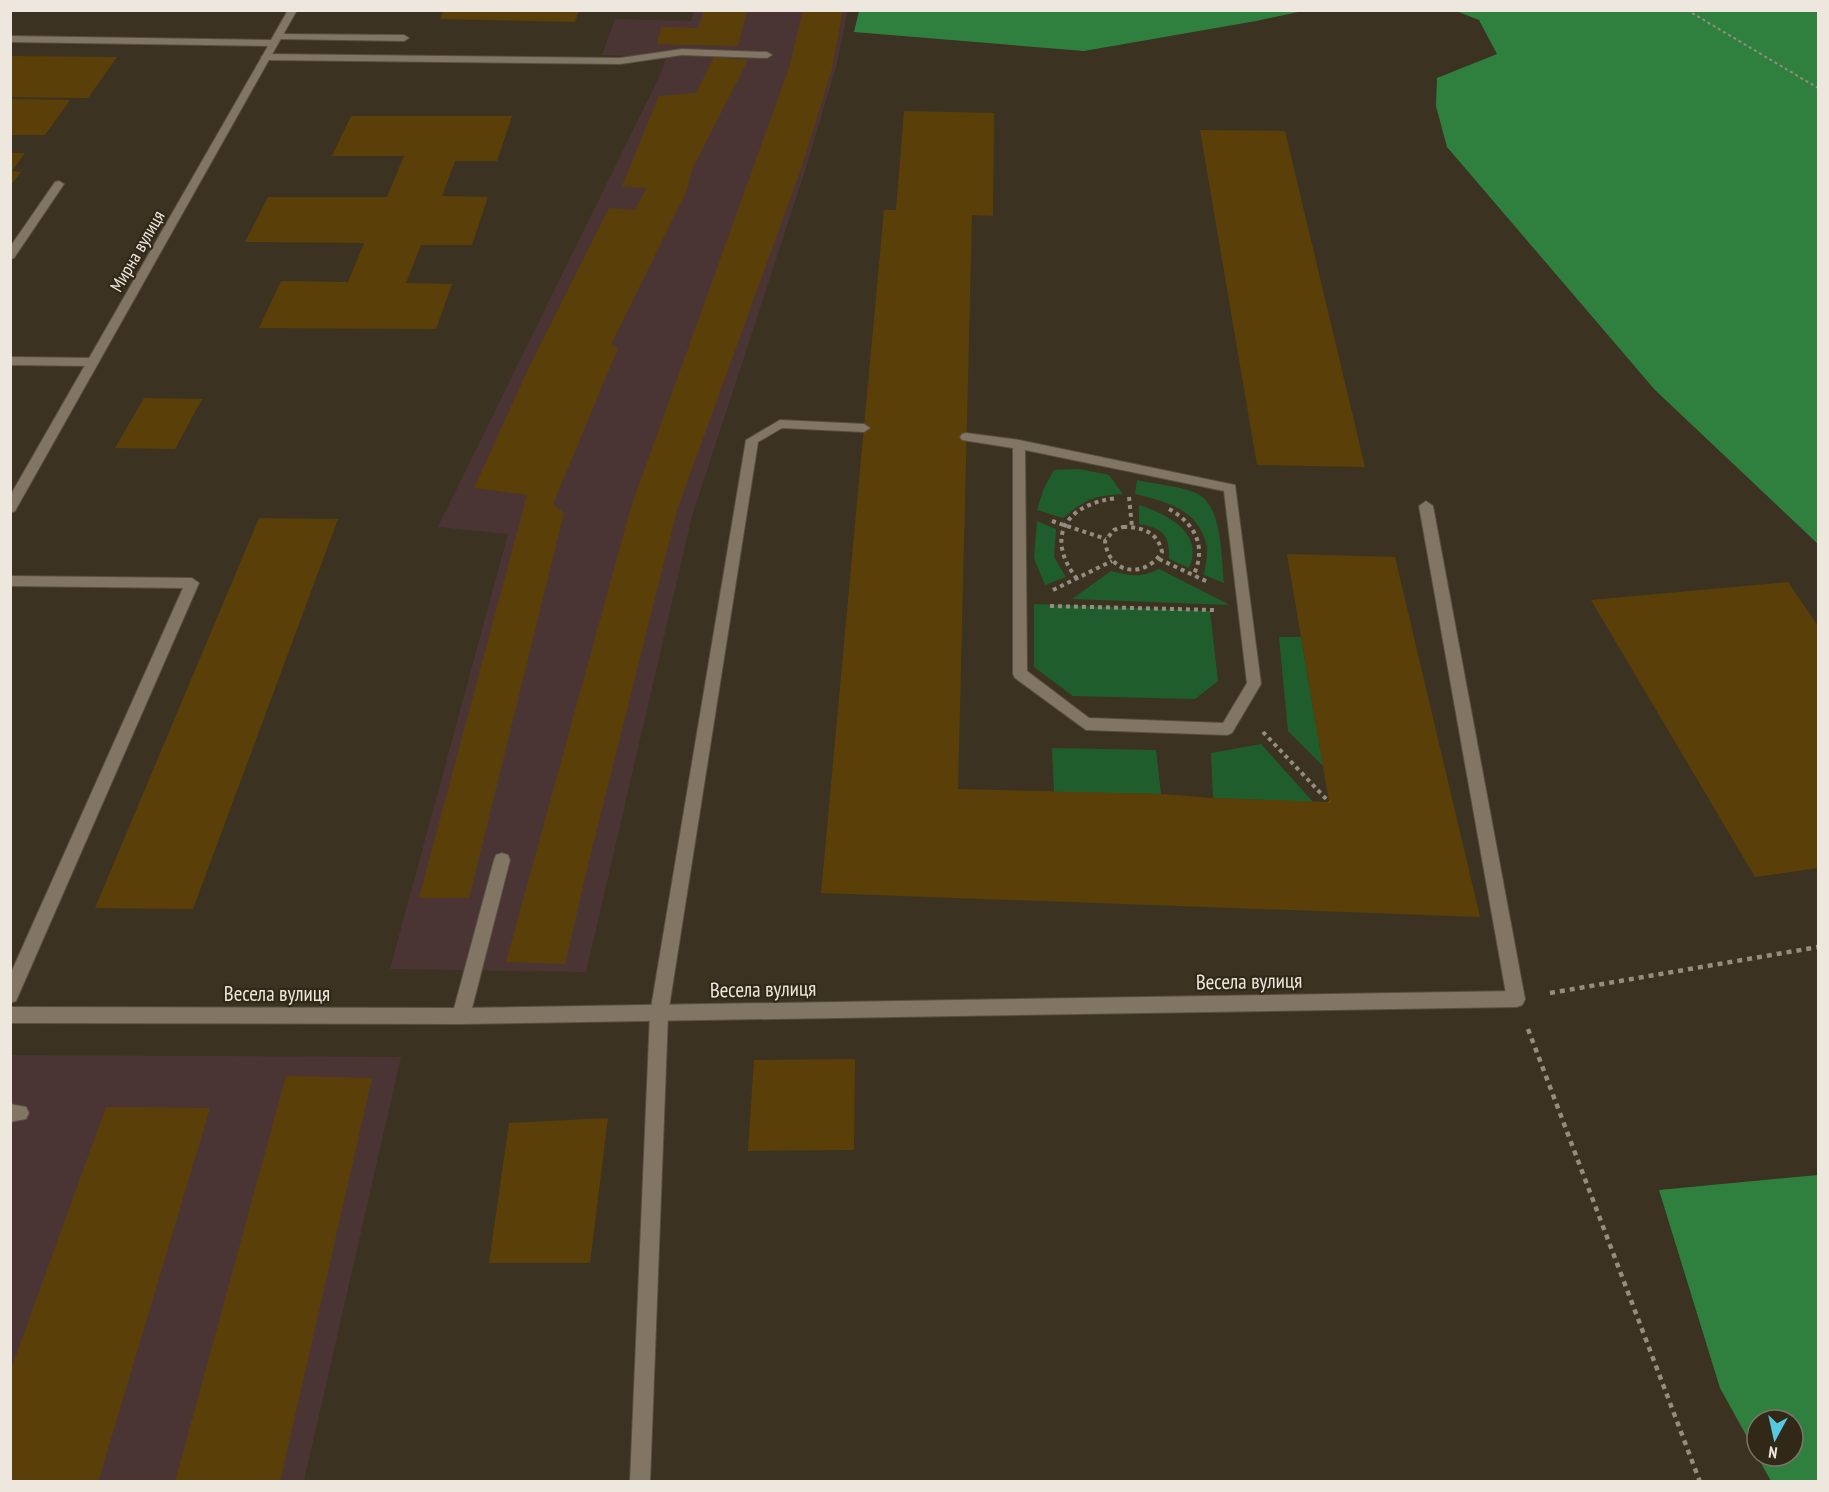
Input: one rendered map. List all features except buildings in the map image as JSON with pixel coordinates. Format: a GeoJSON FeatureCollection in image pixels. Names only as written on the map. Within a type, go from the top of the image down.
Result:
{"type":"FeatureCollection","features":[{"type":"Feature","properties":{"kind":"street","name":"Мирна вулиця"},"geometry":{"type":"LineString","coordinates":[[10,507],[293,10]]}},
{"type":"Feature","properties":{"kind":"street"},"geometry":{"type":"LineString","coordinates":[[10,39],[404,39]]}},
{"type":"Feature","properties":{"kind":"street"},"geometry":{"type":"LineString","coordinates":[[266,57],[620,61],[682,52],[767,55]]}},
{"type":"Feature","properties":{"kind":"street"},"geometry":{"type":"LineString","coordinates":[[10,256],[59,184]]}},
{"type":"Feature","properties":{"kind":"street"},"geometry":{"type":"LineString","coordinates":[[10,361],[93,362]]}},
{"type":"Feature","properties":{"kind":"street"},"geometry":{"type":"LineString","coordinates":[[640,1482],[659,1014],[752,440],[780,424],[864,428]]}},
{"type":"Feature","properties":{"kind":"street"},"geometry":{"type":"LineString","coordinates":[[966,437],[1019,444],[1230,489],[1254,684],[1227,729],[1086,724],[1020,674],[1019,444]]}},
{"type":"Feature","properties":{"kind":"street"},"geometry":{"type":"LineString","coordinates":[[1426,507],[1516,999]]}},
{"type":"Feature","properties":{"kind":"street"},"geometry":{"type":"LineString","coordinates":[[10,581],[192,583],[10,995]]}},
{"type":"Feature","properties":{"kind":"street"},"geometry":{"type":"LineString","coordinates":[[461,1016],[502,860]]}},
{"type":"Feature","properties":{"kind":"street","name":"Весела вулиця"},"geometry":{"type":"LineString","coordinates":[[10,1015],[659,1014],[1516,999]]}},
{"type":"Feature","properties":{"kind":"path"},"geometry":{"type":"LineString","coordinates":[[1687,10],[1818,88]]}},
{"type":"Feature","properties":{"kind":"path"},"geometry":{"type":"LineString","coordinates":[[1077,579],[1066,564],[1060,548],[1062,531],[1071,517],[1086,505],[1106,498],[1141,499]]}},
{"type":"Feature","properties":{"kind":"path"},"geometry":{"type":"LineString","coordinates":[[1162,506],[1173,510],[1188,524],[1198,541],[1200,559],[1194,576]]}},
{"type":"Feature","properties":{"kind":"path"},"geometry":{"type":"LineString","coordinates":[[1019,510],[1106,539]]}},
{"type":"Feature","properties":{"kind":"path"},"geometry":{"type":"LineString","coordinates":[[1123,527],[1142,528],[1150,532],[1161,545],[1159,559],[1146,568],[1128,569],[1112,561],[1104,548],[1106,539],[1114,530],[1123,527]]}},
{"type":"Feature","properties":{"kind":"path"},"geometry":{"type":"LineString","coordinates":[[1159,559],[1242,596]]}},
{"type":"Feature","properties":{"kind":"path"},"geometry":{"type":"LineString","coordinates":[[1020,605],[1112,561]]}},
{"type":"Feature","properties":{"kind":"path"},"geometry":{"type":"LineString","coordinates":[[1020,605],[1244,611]]}},
{"type":"Feature","properties":{"kind":"path"},"geometry":{"type":"LineString","coordinates":[[1240,708],[1329,802]]}},
{"type":"Feature","properties":{"kind":"path"},"geometry":{"type":"LineString","coordinates":[[1700,1482],[1516,999],[1818,947]]}},
{"type":"Feature","properties":{"kind":"shaded area"},"geometry":{"type":"Polygon","coordinates":[[[694,10],[848,11],[836,67],[804,174],[692,516],[586,972],[390,969],[508,534],[438,527],[662,71],[666,57],[602,55],[615,19],[691,21],[694,10]]]}},
{"type":"Feature","properties":{"kind":"shaded area"},"geometry":{"type":"Polygon","coordinates":[[[11,1055],[401,1057],[304,1481],[11,1482],[11,1055]]]}},
{"type":"Feature","properties":{"kind":"green space"},"geometry":{"type":"Polygon","coordinates":[[[859,10],[1303,11],[1084,51],[854,32],[859,10]]]}},
{"type":"Feature","properties":{"kind":"green space"},"geometry":{"type":"Polygon","coordinates":[[[1456,11],[1818,11],[1818,544],[1655,390],[1447,147],[1436,106],[1437,78],[1497,54],[1479,20],[1456,11]]]}},
{"type":"Feature","properties":{"kind":"green space"},"geometry":{"type":"Polygon","coordinates":[[[1079,469],[1109,475],[1123,494],[1090,500],[1063,518],[1037,510],[1044,488],[1054,470],[1079,469]]]}},
{"type":"Feature","properties":{"kind":"green space"},"geometry":{"type":"Polygon","coordinates":[[[1137,480],[1175,487],[1196,493],[1205,499],[1216,520],[1219,533],[1224,583],[1204,575],[1207,547],[1197,524],[1180,509],[1170,504],[1135,494],[1137,480]]]}},
{"type":"Feature","properties":{"kind":"green space"},"geometry":{"type":"Polygon","coordinates":[[[1139,505],[1171,520],[1188,535],[1193,556],[1189,568],[1169,559],[1166,538],[1159,530],[1139,524],[1139,505]]]}},
{"type":"Feature","properties":{"kind":"green space"},"geometry":{"type":"Polygon","coordinates":[[[1037,521],[1056,529],[1054,557],[1066,577],[1045,585],[1034,558],[1037,521]]]}},
{"type":"Feature","properties":{"kind":"green space"},"geometry":{"type":"Polygon","coordinates":[[[1159,569],[1230,605],[1072,599],[1111,571],[1135,575],[1159,569]]]}},
{"type":"Feature","properties":{"kind":"green space"},"geometry":{"type":"Polygon","coordinates":[[[1034,604],[1210,611],[1218,681],[1195,699],[1073,696],[1034,667],[1034,604]]]}},
{"type":"Feature","properties":{"kind":"green space"},"geometry":{"type":"Polygon","coordinates":[[[1279,637],[1301,637],[1323,766],[1288,731],[1279,637]]]}},
{"type":"Feature","properties":{"kind":"green space"},"geometry":{"type":"Polygon","coordinates":[[[1261,744],[1313,802],[1213,798],[1211,753],[1261,744]]]}},
{"type":"Feature","properties":{"kind":"green space"},"geometry":{"type":"Polygon","coordinates":[[[1052,748],[1156,750],[1161,794],[1054,792],[1052,748]]]}},
{"type":"Feature","properties":{"kind":"green space"},"geometry":{"type":"Polygon","coordinates":[[[1818,1175],[1818,1481],[1771,1481],[1764,1468],[1805,1468],[1805,1408],[1745,1408],[1745,1433],[1720,1388],[1659,1190],[1818,1175]]]}}]}
